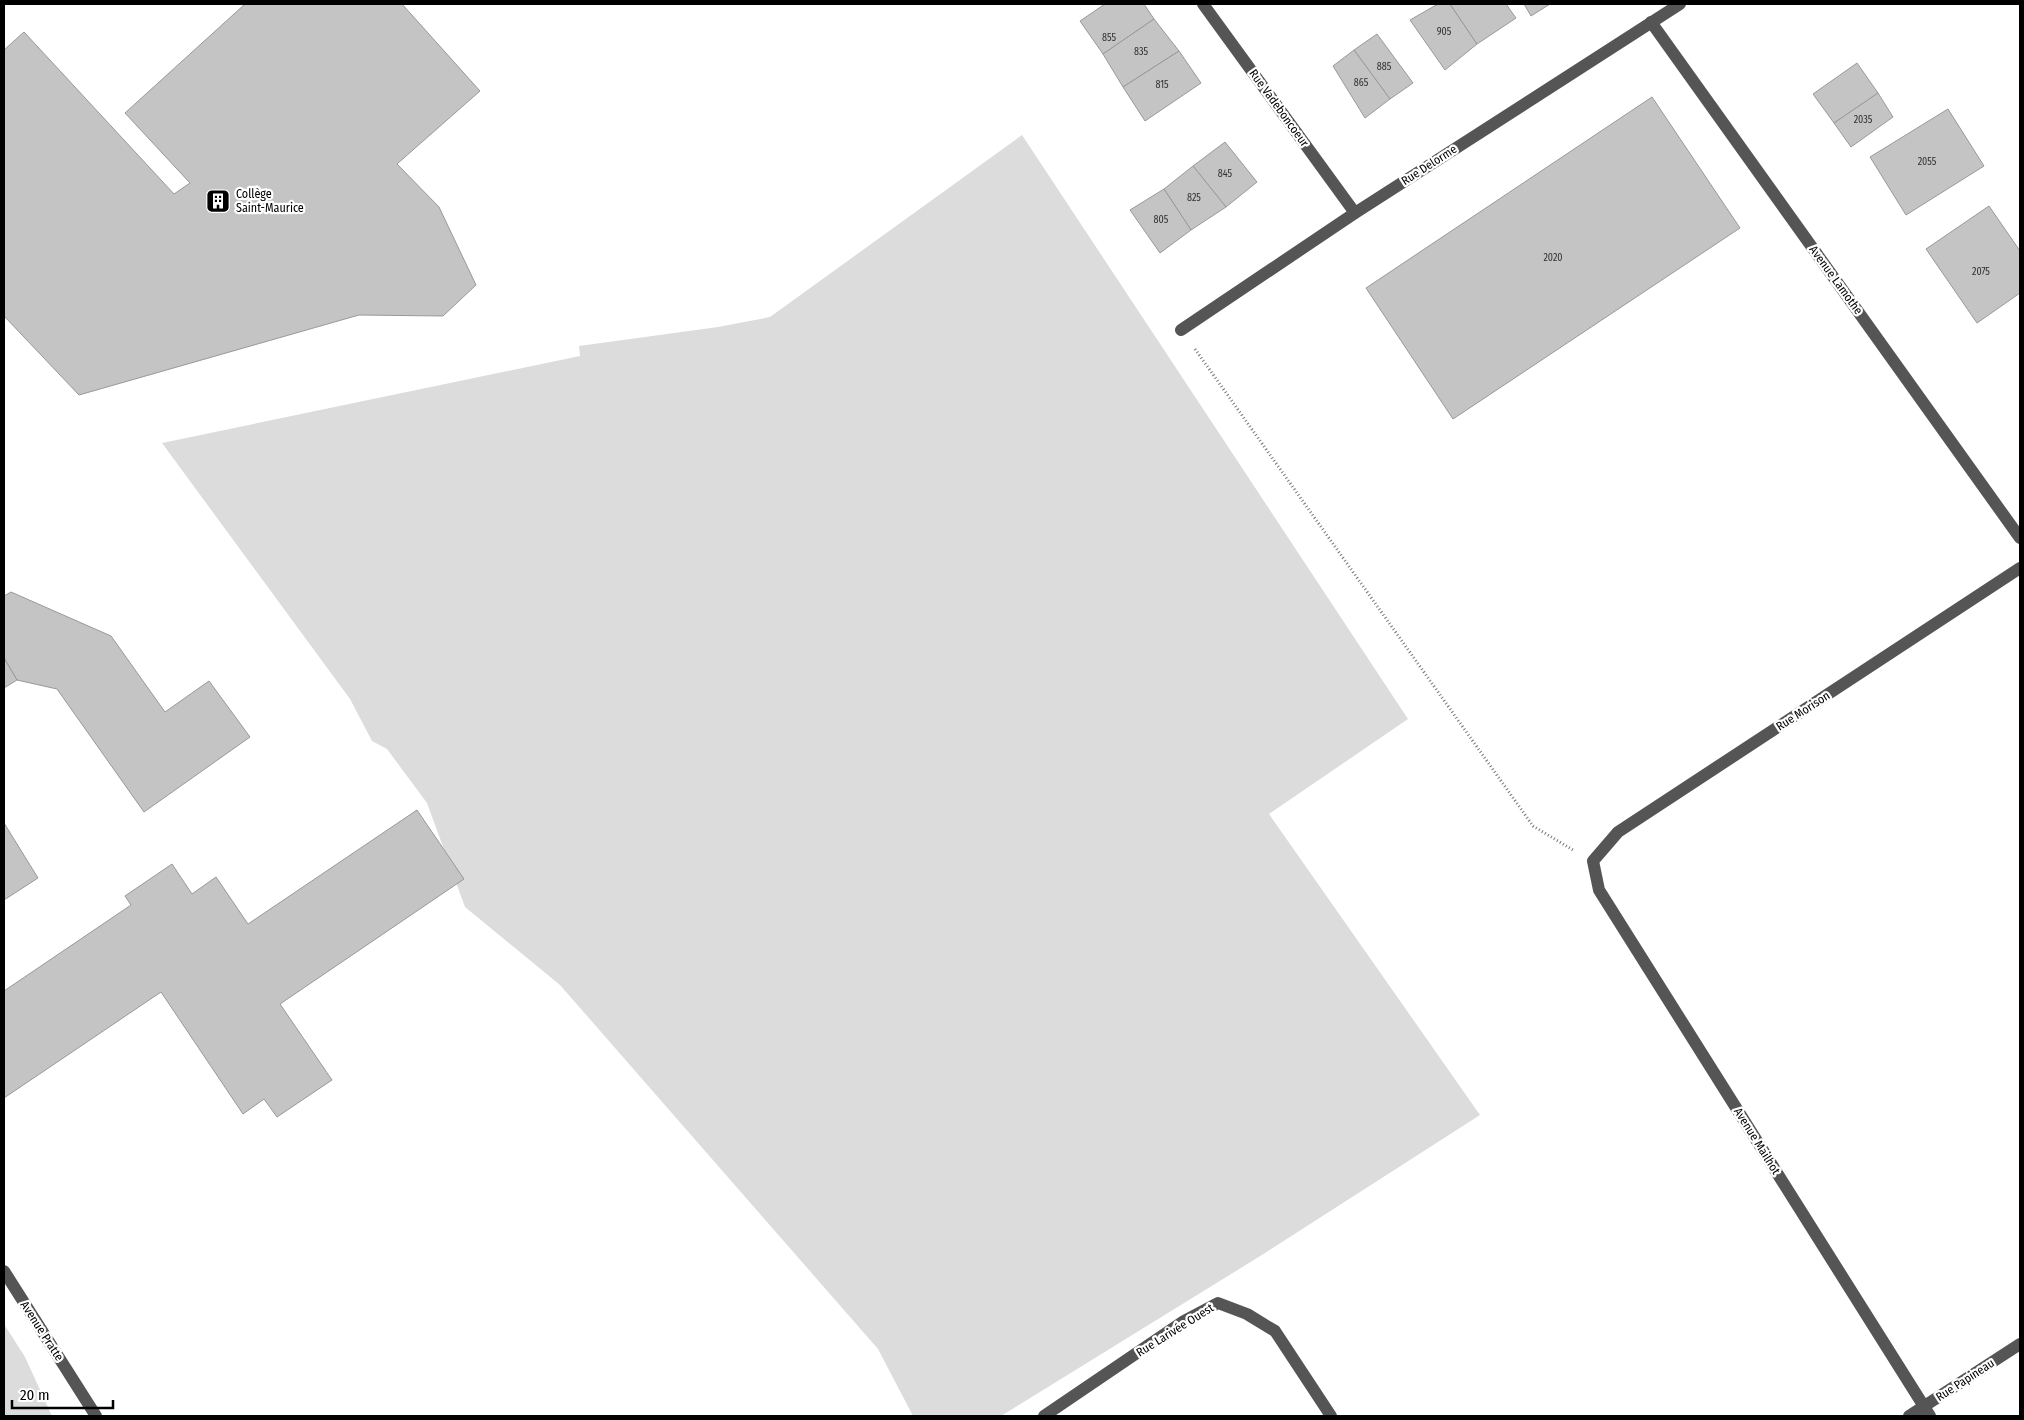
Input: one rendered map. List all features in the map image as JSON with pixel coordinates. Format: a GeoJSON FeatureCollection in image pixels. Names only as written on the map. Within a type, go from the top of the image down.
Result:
{"type":"FeatureCollection","features":[{"type":"Feature","properties":{"kind":"street","name":"Rue Vadeboncoeur"},"geometry":{"type":"LineString","coordinates":[[1203,4],[1355,213]]}},
{"type":"Feature","properties":{"kind":"street","name":"Rue Delorme"},"geometry":{"type":"LineString","coordinates":[[1181,330],[1355,213],[1680,4]]}},
{"type":"Feature","properties":{"kind":"street","name":"Avenue Lamothe"},"geometry":{"type":"LineString","coordinates":[[1651,22],[2020,538]]}},
{"type":"Feature","properties":{"kind":"street","name":"Rue Morison"},"geometry":{"type":"LineString","coordinates":[[1593,862],[1618,832],[2020,568]]}},
{"type":"Feature","properties":{"kind":"street","name":"Avenue Mailhot"},"geometry":{"type":"LineString","coordinates":[[1593,862],[1599,890],[1927,1411]]}},
{"type":"Feature","properties":{"kind":"street","name":"Avenue Pratte"},"geometry":{"type":"LineString","coordinates":[[4,1271],[96,1416]]}},
{"type":"Feature","properties":{"kind":"street","name":"Rue Larivée Ouest"},"geometry":{"type":"LineString","coordinates":[[1044,1416],[1184,1322],[1218,1303],[1247,1314],[1275,1331],[1331,1416]]}},
{"type":"Feature","properties":{"kind":"street","name":"Rue Papineau"},"geometry":{"type":"LineString","coordinates":[[1909,1416],[1927,1411],[2020,1344]]}},
{"type":"Feature","properties":{"kind":"path"},"geometry":{"type":"LineString","coordinates":[[1181,330],[1533,826],[1593,862]]}},
{"type":"Feature","properties":{"kind":"shaded area"},"geometry":{"type":"Polygon","coordinates":[[[1022,135],[1408,719],[1269,814],[1480,1115],[1257,1258],[1001,1416],[913,1416],[878,1349],[560,985],[465,907],[427,803],[387,749],[372,741],[350,699],[162,443],[580,356],[579,346],[718,327],[770,317],[1022,135]]]}},
{"type":"Feature","properties":{"kind":"shaded area"},"geometry":{"type":"Polygon","coordinates":[[[4,1324],[25,1357],[52,1416],[4,1416],[4,1324]]]}},
{"type":"Feature","properties":{"kind":"building","name":"Collège Saint-Maurice"},"geometry":{"type":"Polygon","coordinates":[[[245,4],[402,4],[480,91],[397,164],[439,207],[476,285],[443,316],[359,315],[79,395],[4,316],[4,50],[24,32],[174,194],[190,183],[125,113],[245,4]]]}},
{"type":"Feature","properties":{"kind":"building"},"geometry":{"type":"Polygon","coordinates":[[[1105,4],[1144,4],[1154,19],[1103,54],[1080,21],[1105,4]]]}},
{"type":"Feature","properties":{"kind":"building"},"geometry":{"type":"Polygon","coordinates":[[[1438,4],[1450,4],[1477,44],[1445,70],[1410,20],[1438,4]]]}},
{"type":"Feature","properties":{"kind":"building"},"geometry":{"type":"Polygon","coordinates":[[[1450,4],[1506,4],[1516,18],[1477,44],[1450,4]]]}},
{"type":"Feature","properties":{"kind":"building"},"geometry":{"type":"Polygon","coordinates":[[[1524,4],[1550,4],[1531,16],[1524,4]]]}},
{"type":"Feature","properties":{"kind":"building"},"geometry":{"type":"Polygon","coordinates":[[[1154,19],[1179,51],[1123,87],[1103,54],[1154,19]]]}},
{"type":"Feature","properties":{"kind":"building"},"geometry":{"type":"Polygon","coordinates":[[[1377,34],[1413,83],[1390,99],[1354,50],[1377,34]]]}},
{"type":"Feature","properties":{"kind":"building"},"geometry":{"type":"Polygon","coordinates":[[[1354,50],[1390,99],[1365,118],[1333,66],[1354,50]]]}},
{"type":"Feature","properties":{"kind":"building"},"geometry":{"type":"Polygon","coordinates":[[[1179,51],[1201,83],[1145,121],[1123,87],[1179,51]]]}},
{"type":"Feature","properties":{"kind":"building"},"geometry":{"type":"Polygon","coordinates":[[[1857,63],[1878,93],[1834,123],[1813,94],[1857,63]]]}},
{"type":"Feature","properties":{"kind":"building"},"geometry":{"type":"Polygon","coordinates":[[[1878,93],[1893,117],[1851,147],[1834,123],[1878,93]]]}},
{"type":"Feature","properties":{"kind":"building"},"geometry":{"type":"Polygon","coordinates":[[[1652,97],[1740,228],[1453,419],[1366,288],[1652,97]]]}},
{"type":"Feature","properties":{"kind":"building"},"geometry":{"type":"Polygon","coordinates":[[[1948,109],[1984,166],[1906,215],[1870,157],[1948,109]]]}},
{"type":"Feature","properties":{"kind":"building"},"geometry":{"type":"Polygon","coordinates":[[[1225,142],[1257,182],[1226,207],[1193,166],[1225,142]]]}},
{"type":"Feature","properties":{"kind":"building"},"geometry":{"type":"Polygon","coordinates":[[[1193,166],[1226,207],[1191,230],[1164,189],[1193,166]]]}},
{"type":"Feature","properties":{"kind":"building"},"geometry":{"type":"Polygon","coordinates":[[[1164,189],[1191,230],[1160,253],[1130,210],[1164,189]]]}},
{"type":"Feature","properties":{"kind":"building"},"geometry":{"type":"Polygon","coordinates":[[[1989,206],[2020,251],[2020,293],[1977,323],[1926,249],[1989,206]]]}},
{"type":"Feature","properties":{"kind":"building"},"geometry":{"type":"Polygon","coordinates":[[[11,592],[111,636],[165,712],[209,681],[250,737],[144,812],[57,689],[17,680],[4,658],[4,596],[11,592]]]}},
{"type":"Feature","properties":{"kind":"building"},"geometry":{"type":"Polygon","coordinates":[[[4,658],[17,680],[4,688],[4,658]]]}},
{"type":"Feature","properties":{"kind":"building"},"geometry":{"type":"Polygon","coordinates":[[[417,810],[464,879],[280,1004],[332,1080],[277,1117],[264,1099],[243,1114],[161,992],[4,1098],[4,991],[131,905],[125,896],[172,864],[192,894],[216,877],[248,924],[417,810]]]}},
{"type":"Feature","properties":{"kind":"building"},"geometry":{"type":"Polygon","coordinates":[[[4,823],[38,878],[4,900],[4,823]]]}},
{"type":"Feature","properties":{"kind":"place","name":"Collège Saint-Maurice"},"geometry":{"type":"Point","coordinates":[218,201]}}]}
